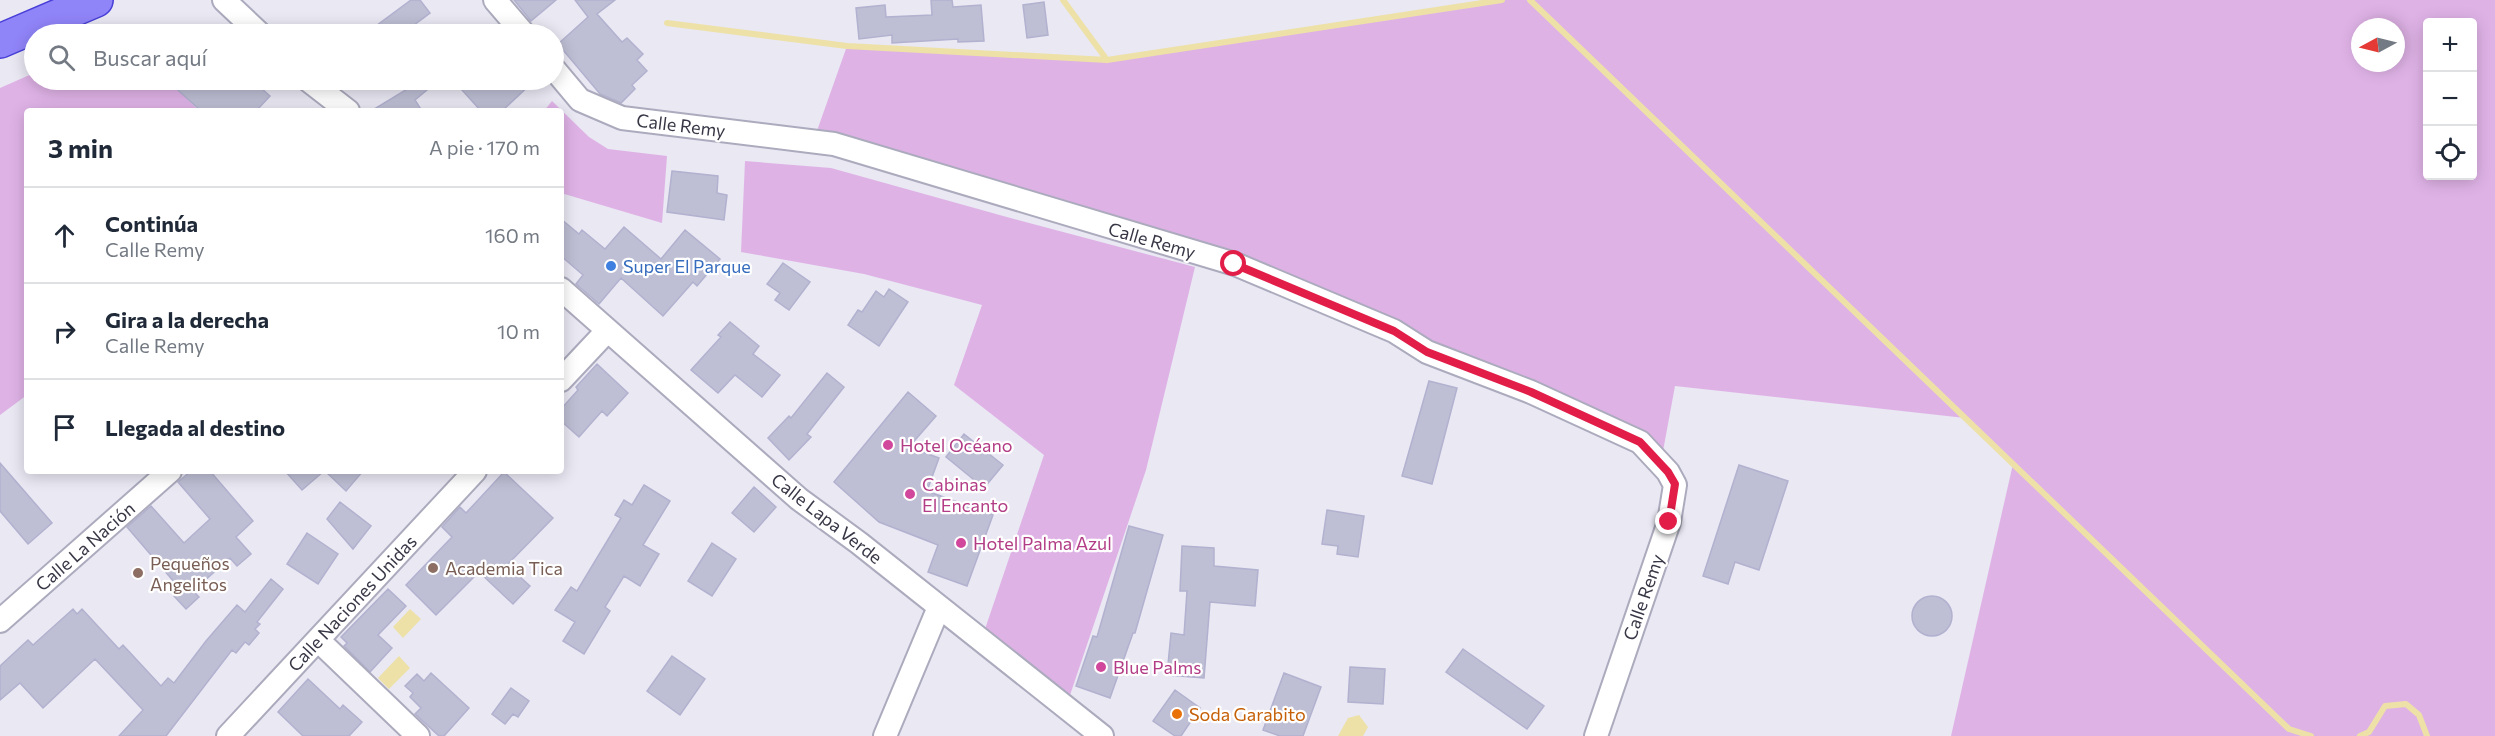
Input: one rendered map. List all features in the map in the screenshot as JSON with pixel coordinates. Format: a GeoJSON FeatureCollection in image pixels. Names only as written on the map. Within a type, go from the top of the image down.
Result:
{"type":"FeatureCollection","features":[{"type":"Feature","properties":{"kind":"highway"},"geometry":{"type":"LineString","coordinates":[[38,24],[96,0]]}},
{"type":"Feature","properties":{"kind":"highway"},"geometry":{"type":"LineString","coordinates":[[0,40],[24,30]]}},
{"type":"Feature","properties":{"kind":"street"},"geometry":{"type":"LineString","coordinates":[[225,0],[250,24]]}},
{"type":"Feature","properties":{"kind":"street"},"geometry":{"type":"LineString","coordinates":[[495,0],[515,24]]}},
{"type":"Feature","properties":{"kind":"street","name":"Calle Remy"},"geometry":{"type":"LineString","coordinates":[[564,81],[580,100],[622,118],[834,144],[1234,264],[1394,331],[1427,352],[1531,392],[1640,442],[1668,472],[1675,484],[1669,522],[1596,736]]}},
{"type":"Feature","properties":{"kind":"street"},"geometry":{"type":"LineString","coordinates":[[321,90],[344,108]]}},
{"type":"Feature","properties":{"kind":"street","name":"Calle Lapa Verde"},"geometry":{"type":"LineString","coordinates":[[564,292],[799,499],[859,543],[1102,736]]}},
{"type":"Feature","properties":{"kind":"street"},"geometry":{"type":"LineString","coordinates":[[564,377],[607,331]]}},
{"type":"Feature","properties":{"kind":"street","name":"Calle La Nación"},"geometry":{"type":"LineString","coordinates":[[0,621],[167,474]]}},
{"type":"Feature","properties":{"kind":"street","name":"Calle Naciones Unidas"},"geometry":{"type":"LineString","coordinates":[[228,736],[472,474]]}},
{"type":"Feature","properties":{"kind":"street"},"geometry":{"type":"LineString","coordinates":[[885,736],[939,607]]}},
{"type":"Feature","properties":{"kind":"street"},"geometry":{"type":"LineString","coordinates":[[318,640],[418,736]]}},
{"type":"Feature","properties":{"kind":"shaded area"},"geometry":{"type":"Polygon","coordinates":[[[1502,0],[2495,0],[2495,736],[1951,736],[2013,464],[1965,418],[1675,386],[1663,451],[1504,384],[1336,319],[1243,267],[813,142],[847,46],[1107,60],[1502,0]]]}},
{"type":"Feature","properties":{"kind":"shaded area"},"geometry":{"type":"Polygon","coordinates":[[[24,77],[24,90],[179,90],[196,108],[24,108],[24,397],[0,415],[0,88],[24,77]]]}},
{"type":"Feature","properties":{"kind":"shaded area"},"geometry":{"type":"Polygon","coordinates":[[[552,101],[559,108],[546,108],[552,101]]]}},
{"type":"Feature","properties":{"kind":"shaded area"},"geometry":{"type":"Polygon","coordinates":[[[564,113],[589,137],[608,149],[667,156],[662,223],[564,194],[564,113]]]}},
{"type":"Feature","properties":{"kind":"shaded area"},"geometry":{"type":"Polygon","coordinates":[[[745,161],[831,168],[1195,267],[1146,470],[1068,701],[983,635],[1044,455],[954,385],[982,305],[864,274],[741,252],[745,161]]]}},
{"type":"Feature","properties":{"kind":"shaded area"},"geometry":{"type":"Polygon","coordinates":[[[410,609],[421,619],[403,638],[393,627],[410,609]]]}},
{"type":"Feature","properties":{"kind":"shaded area"},"geometry":{"type":"Polygon","coordinates":[[[399,656],[410,668],[389,689],[378,678],[399,656]]]}},
{"type":"Feature","properties":{"kind":"shaded area"},"geometry":{"type":"Polygon","coordinates":[[[1359,715],[1368,727],[1363,736],[1338,736],[1348,718],[1359,715]]]}},
{"type":"Feature","properties":{"kind":"building"},"geometry":{"type":"Polygon","coordinates":[[[411,0],[420,0],[430,13],[415,24],[379,24],[411,0]]]}},
{"type":"Feature","properties":{"kind":"building"},"geometry":{"type":"Polygon","coordinates":[[[514,0],[556,0],[531,21],[514,0]]]}},
{"type":"Feature","properties":{"kind":"building"},"geometry":{"type":"Polygon","coordinates":[[[575,0],[615,0],[597,14],[622,42],[627,38],[643,54],[637,60],[647,71],[632,85],[635,89],[621,103],[600,94],[564,51],[564,39],[588,17],[575,0]]]}},
{"type":"Feature","properties":{"kind":"building"},"geometry":{"type":"Polygon","coordinates":[[[931,0],[952,0],[953,7],[981,5],[984,41],[958,42],[958,39],[892,43],[892,35],[859,39],[856,8],[885,5],[886,17],[932,15],[931,0]]]}},
{"type":"Feature","properties":{"kind":"building"},"geometry":{"type":"Polygon","coordinates":[[[1044,2],[1048,35],[1027,38],[1023,5],[1044,2]]]}},
{"type":"Feature","properties":{"kind":"building"},"geometry":{"type":"Polygon","coordinates":[[[178,90],[263,90],[270,96],[259,108],[198,108],[178,90]]]}},
{"type":"Feature","properties":{"kind":"building"},"geometry":{"type":"Polygon","coordinates":[[[406,90],[427,90],[415,100],[420,108],[376,108],[406,90]]]}},
{"type":"Feature","properties":{"kind":"building"},"geometry":{"type":"Polygon","coordinates":[[[462,90],[524,90],[505,108],[478,108],[462,90]]]}},
{"type":"Feature","properties":{"kind":"building"},"geometry":{"type":"Polygon","coordinates":[[[672,171],[718,176],[717,193],[727,195],[724,220],[667,212],[672,171]]]}},
{"type":"Feature","properties":{"kind":"building"},"geometry":{"type":"Polygon","coordinates":[[[564,222],[579,234],[582,230],[605,249],[624,227],[661,259],[685,230],[720,259],[697,286],[693,282],[663,316],[621,278],[599,304],[576,284],[583,275],[564,259],[564,222]]]}},
{"type":"Feature","properties":{"kind":"building"},"geometry":{"type":"Polygon","coordinates":[[[783,263],[810,282],[789,310],[775,300],[780,293],[767,284],[783,263]]]}},
{"type":"Feature","properties":{"kind":"building"},"geometry":{"type":"Polygon","coordinates":[[[889,289],[908,302],[879,346],[848,325],[858,310],[862,312],[876,291],[884,297],[889,289]]]}},
{"type":"Feature","properties":{"kind":"building"},"geometry":{"type":"Polygon","coordinates":[[[730,322],[759,346],[753,354],[780,375],[762,397],[735,375],[718,393],[691,370],[721,337],[718,335],[730,322]]]}},
{"type":"Feature","properties":{"kind":"building"},"geometry":{"type":"Polygon","coordinates":[[[597,364],[628,393],[607,416],[602,411],[579,437],[564,424],[564,406],[578,390],[576,387],[597,364]]]}},
{"type":"Feature","properties":{"kind":"building"},"geometry":{"type":"Polygon","coordinates":[[[827,373],[844,387],[807,434],[811,437],[789,460],[768,438],[789,416],[791,418],[827,373]]]}},
{"type":"Feature","properties":{"kind":"building"},"geometry":{"type":"Polygon","coordinates":[[[1429,381],[1457,388],[1432,484],[1402,476],[1429,381]]]}},
{"type":"Feature","properties":{"kind":"building"},"geometry":{"type":"Polygon","coordinates":[[[908,392],[936,416],[909,447],[939,458],[927,491],[993,515],[967,586],[928,572],[938,545],[879,522],[834,482],[908,392]]]}},
{"type":"Feature","properties":{"kind":"building"},"geometry":{"type":"Polygon","coordinates":[[[964,434],[1003,465],[984,488],[946,457],[964,434]]]}},
{"type":"Feature","properties":{"kind":"building"},"geometry":{"type":"Polygon","coordinates":[[[0,463],[52,523],[28,544],[0,511],[0,463]]]}},
{"type":"Feature","properties":{"kind":"building"},"geometry":{"type":"Polygon","coordinates":[[[1739,465],[1788,481],[1759,570],[1735,562],[1728,584],[1703,576],[1739,465]]]}},
{"type":"Feature","properties":{"kind":"building"},"geometry":{"type":"Polygon","coordinates":[[[187,474],[213,474],[253,521],[236,537],[251,554],[237,566],[230,558],[193,591],[199,597],[186,609],[174,596],[181,590],[127,527],[151,506],[184,543],[210,519],[178,482],[187,474]]]}},
{"type":"Feature","properties":{"kind":"building"},"geometry":{"type":"Polygon","coordinates":[[[288,474],[321,474],[302,490],[288,474]]]}},
{"type":"Feature","properties":{"kind":"building"},"geometry":{"type":"Polygon","coordinates":[[[328,474],[360,474],[346,491],[328,474]]]}},
{"type":"Feature","properties":{"kind":"building"},"geometry":{"type":"Polygon","coordinates":[[[502,474],[506,474],[553,518],[507,565],[530,586],[513,604],[479,572],[436,615],[406,585],[452,537],[442,527],[460,507],[466,513],[502,474]]]}},
{"type":"Feature","properties":{"kind":"building"},"geometry":{"type":"Polygon","coordinates":[[[644,485],[670,501],[643,545],[659,554],[640,586],[624,576],[605,607],[610,611],[584,654],[563,641],[575,622],[555,610],[571,587],[577,591],[621,518],[615,515],[624,500],[632,505],[644,485]]]}},
{"type":"Feature","properties":{"kind":"building"},"geometry":{"type":"Polygon","coordinates":[[[754,487],[776,507],[754,532],[732,513],[754,487]]]}},
{"type":"Feature","properties":{"kind":"building"},"geometry":{"type":"Polygon","coordinates":[[[340,502],[371,526],[353,549],[327,519],[340,502]]]}},
{"type":"Feature","properties":{"kind":"building"},"geometry":{"type":"Polygon","coordinates":[[[1327,510],[1364,516],[1358,557],[1337,554],[1338,546],[1322,544],[1327,510]]]}},
{"type":"Feature","properties":{"kind":"building"},"geometry":{"type":"Polygon","coordinates":[[[1129,526],[1163,535],[1135,633],[1133,633],[1110,698],[1076,686],[1093,636],[1097,637],[1129,526]]]}},
{"type":"Feature","properties":{"kind":"building"},"geometry":{"type":"Polygon","coordinates":[[[307,533],[338,554],[318,584],[287,564],[307,533]]]}},
{"type":"Feature","properties":{"kind":"building"},"geometry":{"type":"Polygon","coordinates":[[[712,543],[736,559],[712,596],[688,581],[712,543]]]}},
{"type":"Feature","properties":{"kind":"building"},"geometry":{"type":"Polygon","coordinates":[[[1182,546],[1214,548],[1214,566],[1258,570],[1255,606],[1210,602],[1204,678],[1167,675],[1171,633],[1184,635],[1187,591],[1180,591],[1182,546]]]}},
{"type":"Feature","properties":{"kind":"building"},"geometry":{"type":"Polygon","coordinates":[[[271,579],[283,589],[257,622],[260,624],[255,629],[259,633],[249,645],[245,642],[236,653],[232,650],[166,736],[119,736],[143,710],[95,659],[43,708],[20,683],[0,700],[0,666],[28,640],[33,645],[73,609],[77,614],[82,609],[119,649],[123,645],[161,686],[168,678],[174,683],[237,605],[245,612],[271,579]]]}},
{"type":"Feature","properties":{"kind":"building"},"geometry":{"type":"Polygon","coordinates":[[[388,589],[406,606],[378,635],[392,648],[370,672],[344,646],[347,643],[341,637],[388,589]]]}},
{"type":"Feature","properties":{"kind":"building"},"geometry":{"type":"Polygon","coordinates":[[[1932,596],[1940,597],[1946,602],[1951,608],[1951,624],[1946,630],[1940,635],[1932,636],[1924,635],[1918,630],[1913,624],[1912,616],[1913,608],[1918,602],[1924,597],[1932,596]]]}},
{"type":"Feature","properties":{"kind":"building"},"geometry":{"type":"Polygon","coordinates":[[[1463,649],[1544,706],[1527,729],[1446,672],[1463,649]]]}},
{"type":"Feature","properties":{"kind":"building"},"geometry":{"type":"Polygon","coordinates":[[[672,656],[705,679],[680,715],[647,691],[672,656]]]}},
{"type":"Feature","properties":{"kind":"building"},"geometry":{"type":"Polygon","coordinates":[[[1350,667],[1385,669],[1383,704],[1348,702],[1350,667]]]}},
{"type":"Feature","properties":{"kind":"building"},"geometry":{"type":"Polygon","coordinates":[[[431,673],[469,708],[444,736],[439,736],[415,714],[421,708],[410,697],[413,693],[405,686],[417,674],[424,681],[431,673]]]}},
{"type":"Feature","properties":{"kind":"building"},"geometry":{"type":"Polygon","coordinates":[[[1284,673],[1321,687],[1303,736],[1280,736],[1263,730],[1284,673]]]}},
{"type":"Feature","properties":{"kind":"building"},"geometry":{"type":"Polygon","coordinates":[[[308,679],[340,709],[343,705],[362,722],[349,736],[303,736],[278,712],[308,679]]]}},
{"type":"Feature","properties":{"kind":"building"},"geometry":{"type":"Polygon","coordinates":[[[511,688],[529,701],[518,717],[513,714],[505,724],[492,714],[511,688]]]}},
{"type":"Feature","properties":{"kind":"building","name":"Soda Garabito"},"geometry":{"type":"Polygon","coordinates":[[[1175,690],[1200,708],[1181,736],[1175,736],[1153,721],[1175,690]]]}},
{"type":"Feature","properties":{"kind":"waterway"},"geometry":{"type":"LineString","coordinates":[[1063,0],[1107,60]]}},
{"type":"Feature","properties":{"kind":"waterway"},"geometry":{"type":"LineString","coordinates":[[667,23],[847,46],[1107,60],[1502,0]]}},
{"type":"Feature","properties":{"kind":"waterway"},"geometry":{"type":"LineString","coordinates":[[1530,0],[2289,729],[2311,736]]}},
{"type":"Feature","properties":{"kind":"waterway"},"geometry":{"type":"LineString","coordinates":[[2360,736],[2369,732],[2385,706],[2406,704],[2419,715],[2427,736]]}},
{"type":"Feature","properties":{"kind":"place","name":"Super El Parque"},"geometry":{"type":"Point","coordinates":[611,266]}},
{"type":"Feature","properties":{"kind":"place","name":"Hotel Océano"},"geometry":{"type":"Point","coordinates":[888,445]}},
{"type":"Feature","properties":{"kind":"place","name":"Cabinas El Encanto"},"geometry":{"type":"Point","coordinates":[910,494]}},
{"type":"Feature","properties":{"kind":"place","name":"Hotel Palma Azul"},"geometry":{"type":"Point","coordinates":[961,543]}},
{"type":"Feature","properties":{"kind":"place","name":"Academia Tica"},"geometry":{"type":"Point","coordinates":[433,568]}},
{"type":"Feature","properties":{"kind":"place","name":"Pequeños Angelitos"},"geometry":{"type":"Point","coordinates":[138,573]}},
{"type":"Feature","properties":{"kind":"place","name":"Blue Palms"},"geometry":{"type":"Point","coordinates":[1101,667]}},
{"type":"Feature","properties":{"kind":"place","name":"Soda Garabito"},"geometry":{"type":"Point","coordinates":[1177,714]}},
{"type":"Feature","properties":{"kind":"route"},"geometry":{"type":"LineString","coordinates":[[1234,264],[1394,331],[1427,352],[1531,392],[1640,442],[1668,472],[1675,484],[1669,522]]}}]}
